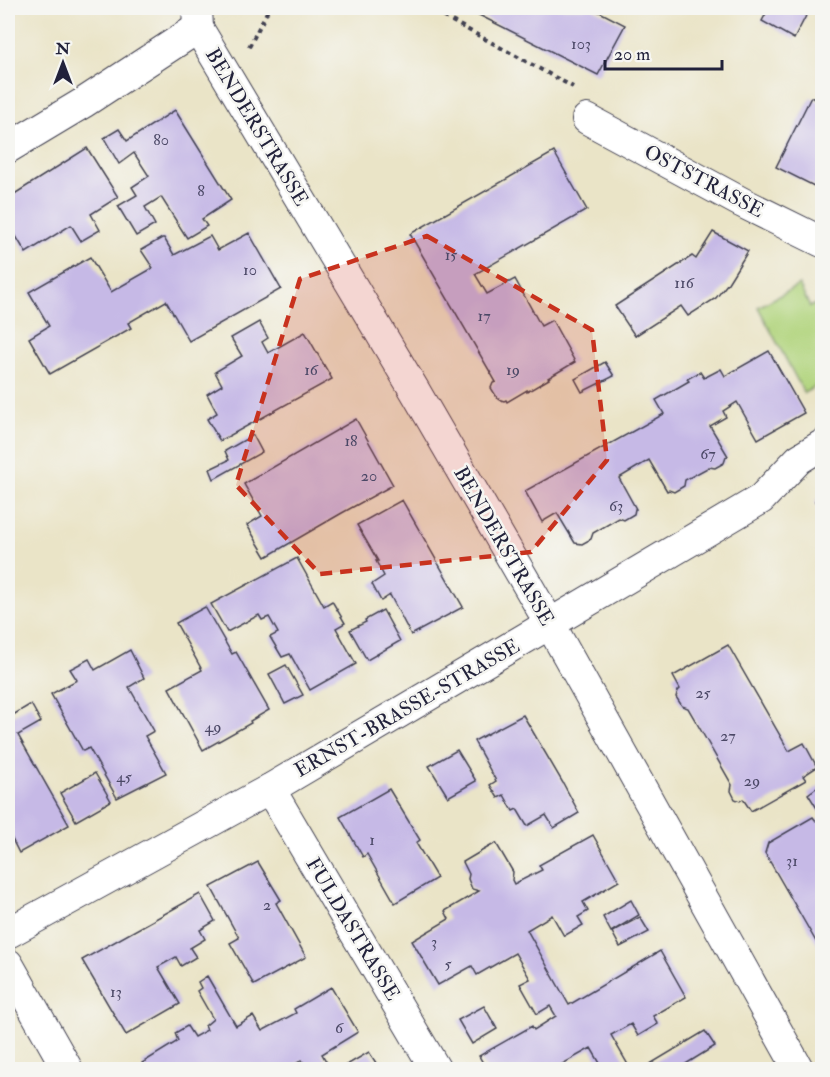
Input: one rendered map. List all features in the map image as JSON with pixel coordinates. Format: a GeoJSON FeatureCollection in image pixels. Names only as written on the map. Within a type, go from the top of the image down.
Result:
{"type":"FeatureCollection","features":[{"type":"Feature","properties":{"kind":"street"},"geometry":{"type":"LineString","coordinates":[[8,148],[83,103],[197,18]]}},
{"type":"Feature","properties":{"kind":"street","name":"BENDERSTRASSE"},"geometry":{"type":"LineString","coordinates":[[197,18],[550,624],[799,1070]]}},
{"type":"Feature","properties":{"kind":"street","name":"OSTSTRASSE"},"geometry":{"type":"LineString","coordinates":[[587,119],[741,202],[822,242]]}},
{"type":"Feature","properties":{"kind":"street","name":"ERNST-BRASSE-STRASSE"},"geometry":{"type":"LineString","coordinates":[[8,933],[270,789],[761,500],[800,459],[822,445]]}},
{"type":"Feature","properties":{"kind":"street","name":"FULDASTRASSE"},"geometry":{"type":"LineString","coordinates":[[270,789],[436,1070]]}},
{"type":"Feature","properties":{"kind":"street"},"geometry":{"type":"LineString","coordinates":[[8,964],[68,1070]]}},
{"type":"Feature","properties":{"kind":"path"},"geometry":{"type":"LineString","coordinates":[[428,8],[586,94],[587,119]]}},
{"type":"Feature","properties":{"kind":"highlighted area"},"geometry":{"type":"Polygon","coordinates":[[[427,236],[592,330],[607,460],[531,552],[320,574],[236,485],[300,279],[427,236]]]}},
{"type":"Feature","properties":{"kind":"green space"},"geometry":{"type":"Polygon","coordinates":[[[799,285],[810,307],[822,301],[822,383],[804,393],[758,307],[799,285]]]}},
{"type":"Feature","properties":{"kind":"building"},"geometry":{"type":"Polygon","coordinates":[[[465,8],[592,8],[625,25],[598,75],[465,8]]]}},
{"type":"Feature","properties":{"kind":"building"},"geometry":{"type":"Polygon","coordinates":[[[769,8],[810,8],[794,39],[762,21],[769,8]]]}},
{"type":"Feature","properties":{"kind":"building"},"geometry":{"type":"Polygon","coordinates":[[[811,97],[822,103],[822,190],[776,167],[811,97]]]}},
{"type":"Feature","properties":{"kind":"building"},"geometry":{"type":"Polygon","coordinates":[[[175,110],[231,200],[202,219],[207,226],[187,238],[161,197],[145,207],[155,225],[136,236],[118,206],[137,195],[132,187],[149,176],[134,153],[119,164],[104,138],[119,129],[127,141],[175,110]]]}},
{"type":"Feature","properties":{"kind":"building"},"geometry":{"type":"Polygon","coordinates":[[[87,148],[118,197],[91,214],[100,230],[81,241],[71,225],[26,253],[8,223],[8,198],[87,148]]]}},
{"type":"Feature","properties":{"kind":"building"},"geometry":{"type":"Polygon","coordinates":[[[554,152],[587,210],[475,274],[487,294],[515,279],[541,326],[552,320],[575,362],[507,402],[498,399],[491,388],[496,382],[410,234],[554,152]]]}},
{"type":"Feature","properties":{"kind":"building"},"geometry":{"type":"Polygon","coordinates":[[[713,232],[748,251],[728,283],[716,298],[688,316],[681,306],[635,336],[615,306],[692,256],[696,259],[713,232]]]}},
{"type":"Feature","properties":{"kind":"building"},"geometry":{"type":"Polygon","coordinates":[[[249,233],[281,289],[189,341],[166,301],[128,323],[131,328],[50,374],[29,338],[49,326],[29,292],[90,257],[111,292],[153,268],[141,250],[162,238],[174,255],[210,236],[218,250],[249,233]]]}},
{"type":"Feature","properties":{"kind":"building"},"geometry":{"type":"Polygon","coordinates":[[[259,322],[268,338],[262,342],[268,353],[305,332],[332,379],[220,441],[207,419],[217,413],[207,394],[222,385],[215,372],[242,356],[231,338],[259,322]]]}},
{"type":"Feature","properties":{"kind":"building"},"geometry":{"type":"Polygon","coordinates":[[[769,351],[804,413],[758,439],[737,402],[723,411],[726,417],[710,426],[728,456],[724,463],[715,468],[709,467],[685,480],[684,486],[674,492],[667,491],[649,460],[619,478],[636,509],[634,514],[624,520],[619,518],[593,533],[591,539],[582,544],[575,543],[557,513],[542,522],[525,491],[664,414],[656,400],[689,381],[687,379],[700,372],[704,378],[721,369],[725,376],[769,351]]]}},
{"type":"Feature","properties":{"kind":"building"},"geometry":{"type":"Polygon","coordinates":[[[605,362],[614,376],[582,392],[575,379],[605,362]]]}},
{"type":"Feature","properties":{"kind":"building"},"geometry":{"type":"Polygon","coordinates":[[[356,419],[393,485],[266,557],[247,525],[262,516],[244,484],[356,419]]]}},
{"type":"Feature","properties":{"kind":"building"},"geometry":{"type":"Polygon","coordinates":[[[253,435],[262,452],[214,479],[210,469],[229,460],[225,451],[253,435]]]}},
{"type":"Feature","properties":{"kind":"building"},"geometry":{"type":"Polygon","coordinates":[[[822,496],[822,515],[815,501],[822,496]]]}},
{"type":"Feature","properties":{"kind":"building"},"geometry":{"type":"Polygon","coordinates":[[[402,500],[463,607],[411,635],[390,595],[381,601],[372,584],[384,576],[357,525],[402,500]]]}},
{"type":"Feature","properties":{"kind":"building"},"geometry":{"type":"Polygon","coordinates":[[[297,558],[324,606],[332,601],[345,623],[336,628],[356,664],[310,690],[290,654],[282,657],[270,637],[278,633],[269,617],[262,620],[259,615],[227,632],[211,604],[297,558]]]}},
{"type":"Feature","properties":{"kind":"building"},"geometry":{"type":"Polygon","coordinates":[[[205,607],[232,654],[236,652],[269,710],[203,750],[169,688],[202,670],[176,623],[205,607]]]}},
{"type":"Feature","properties":{"kind":"building"},"geometry":{"type":"Polygon","coordinates":[[[383,610],[400,641],[367,660],[350,630],[383,610]]]}},
{"type":"Feature","properties":{"kind":"building"},"geometry":{"type":"Polygon","coordinates":[[[728,645],[789,751],[804,743],[817,767],[803,776],[806,780],[751,811],[743,799],[740,801],[735,799],[731,791],[732,785],[699,727],[688,708],[682,706],[676,697],[680,689],[673,676],[728,645]]]}},
{"type":"Feature","properties":{"kind":"building"},"geometry":{"type":"Polygon","coordinates":[[[130,650],[144,678],[129,687],[154,731],[145,736],[166,773],[117,798],[89,748],[83,751],[51,694],[77,680],[70,669],[89,659],[95,670],[130,650]]]}},
{"type":"Feature","properties":{"kind":"building"},"geometry":{"type":"Polygon","coordinates":[[[286,665],[303,695],[285,704],[269,674],[286,665]]]}},
{"type":"Feature","properties":{"kind":"building"},"geometry":{"type":"Polygon","coordinates":[[[31,704],[41,722],[18,735],[69,825],[19,853],[8,831],[8,718],[31,704]]]}},
{"type":"Feature","properties":{"kind":"building"},"geometry":{"type":"Polygon","coordinates":[[[523,715],[579,813],[554,828],[546,815],[527,826],[517,809],[513,811],[504,795],[498,798],[490,785],[496,781],[474,741],[523,715]]]}},
{"type":"Feature","properties":{"kind":"building"},"geometry":{"type":"Polygon","coordinates":[[[457,750],[476,781],[448,797],[429,766],[457,750]]]}},
{"type":"Feature","properties":{"kind":"building"},"geometry":{"type":"Polygon","coordinates":[[[95,773],[111,801],[76,821],[60,793],[95,773]]]}},
{"type":"Feature","properties":{"kind":"building"},"geometry":{"type":"Polygon","coordinates":[[[822,784],[822,812],[820,813],[808,794],[822,784]]]}},
{"type":"Feature","properties":{"kind":"building"},"geometry":{"type":"Polygon","coordinates":[[[389,789],[420,840],[416,843],[437,878],[395,903],[367,854],[363,857],[340,817],[389,789]]]}},
{"type":"Feature","properties":{"kind":"building"},"geometry":{"type":"Polygon","coordinates":[[[813,817],[816,821],[822,818],[822,952],[765,853],[768,843],[813,817]]]}},
{"type":"Feature","properties":{"kind":"building"},"geometry":{"type":"Polygon","coordinates":[[[593,835],[619,881],[583,902],[588,911],[578,917],[583,925],[564,936],[552,915],[527,930],[569,1005],[660,951],[686,997],[653,1016],[658,1024],[638,1036],[631,1024],[611,1035],[631,1070],[604,1070],[591,1048],[557,1067],[559,1070],[487,1070],[479,1056],[532,1026],[534,1030],[556,1016],[550,1006],[537,1014],[520,984],[530,979],[515,953],[477,975],[472,966],[438,985],[412,941],[449,919],[445,911],[479,891],[472,889],[468,879],[469,874],[463,862],[480,852],[496,843],[513,872],[514,884],[542,870],[539,865],[593,835]]]}},
{"type":"Feature","properties":{"kind":"building"},"geometry":{"type":"Polygon","coordinates":[[[258,862],[281,900],[276,903],[306,957],[254,985],[230,943],[239,938],[211,887],[258,862]]]}},
{"type":"Feature","properties":{"kind":"building"},"geometry":{"type":"Polygon","coordinates":[[[200,894],[215,921],[200,930],[205,939],[190,948],[196,957],[181,966],[176,957],[158,967],[180,1004],[126,1035],[82,960],[200,894]]]}},
{"type":"Feature","properties":{"kind":"building"},"geometry":{"type":"Polygon","coordinates":[[[631,900],[639,915],[611,932],[603,917],[631,900]]]}},
{"type":"Feature","properties":{"kind":"building"},"geometry":{"type":"Polygon","coordinates":[[[640,917],[649,932],[620,947],[612,932],[640,917]]]}},
{"type":"Feature","properties":{"kind":"building"},"geometry":{"type":"Polygon","coordinates":[[[207,976],[236,1026],[253,1016],[262,1031],[296,1013],[294,1009],[331,987],[358,1032],[322,1054],[331,1070],[307,1070],[302,1060],[286,1070],[235,1070],[235,1068],[232,1070],[146,1070],[142,1063],[178,1041],[175,1033],[187,1026],[194,1037],[207,1030],[205,1026],[213,1019],[197,991],[201,988],[198,982],[207,976]]]}},
{"type":"Feature","properties":{"kind":"building"},"geometry":{"type":"Polygon","coordinates":[[[484,1006],[497,1029],[472,1044],[458,1020],[484,1006]]]}},
{"type":"Feature","properties":{"kind":"building"},"geometry":{"type":"Polygon","coordinates":[[[705,1031],[715,1046],[676,1070],[646,1070],[645,1067],[705,1031]]]}},
{"type":"Feature","properties":{"kind":"building"},"geometry":{"type":"Polygon","coordinates":[[[369,1052],[378,1066],[372,1070],[338,1070],[369,1052]]]}}]}
